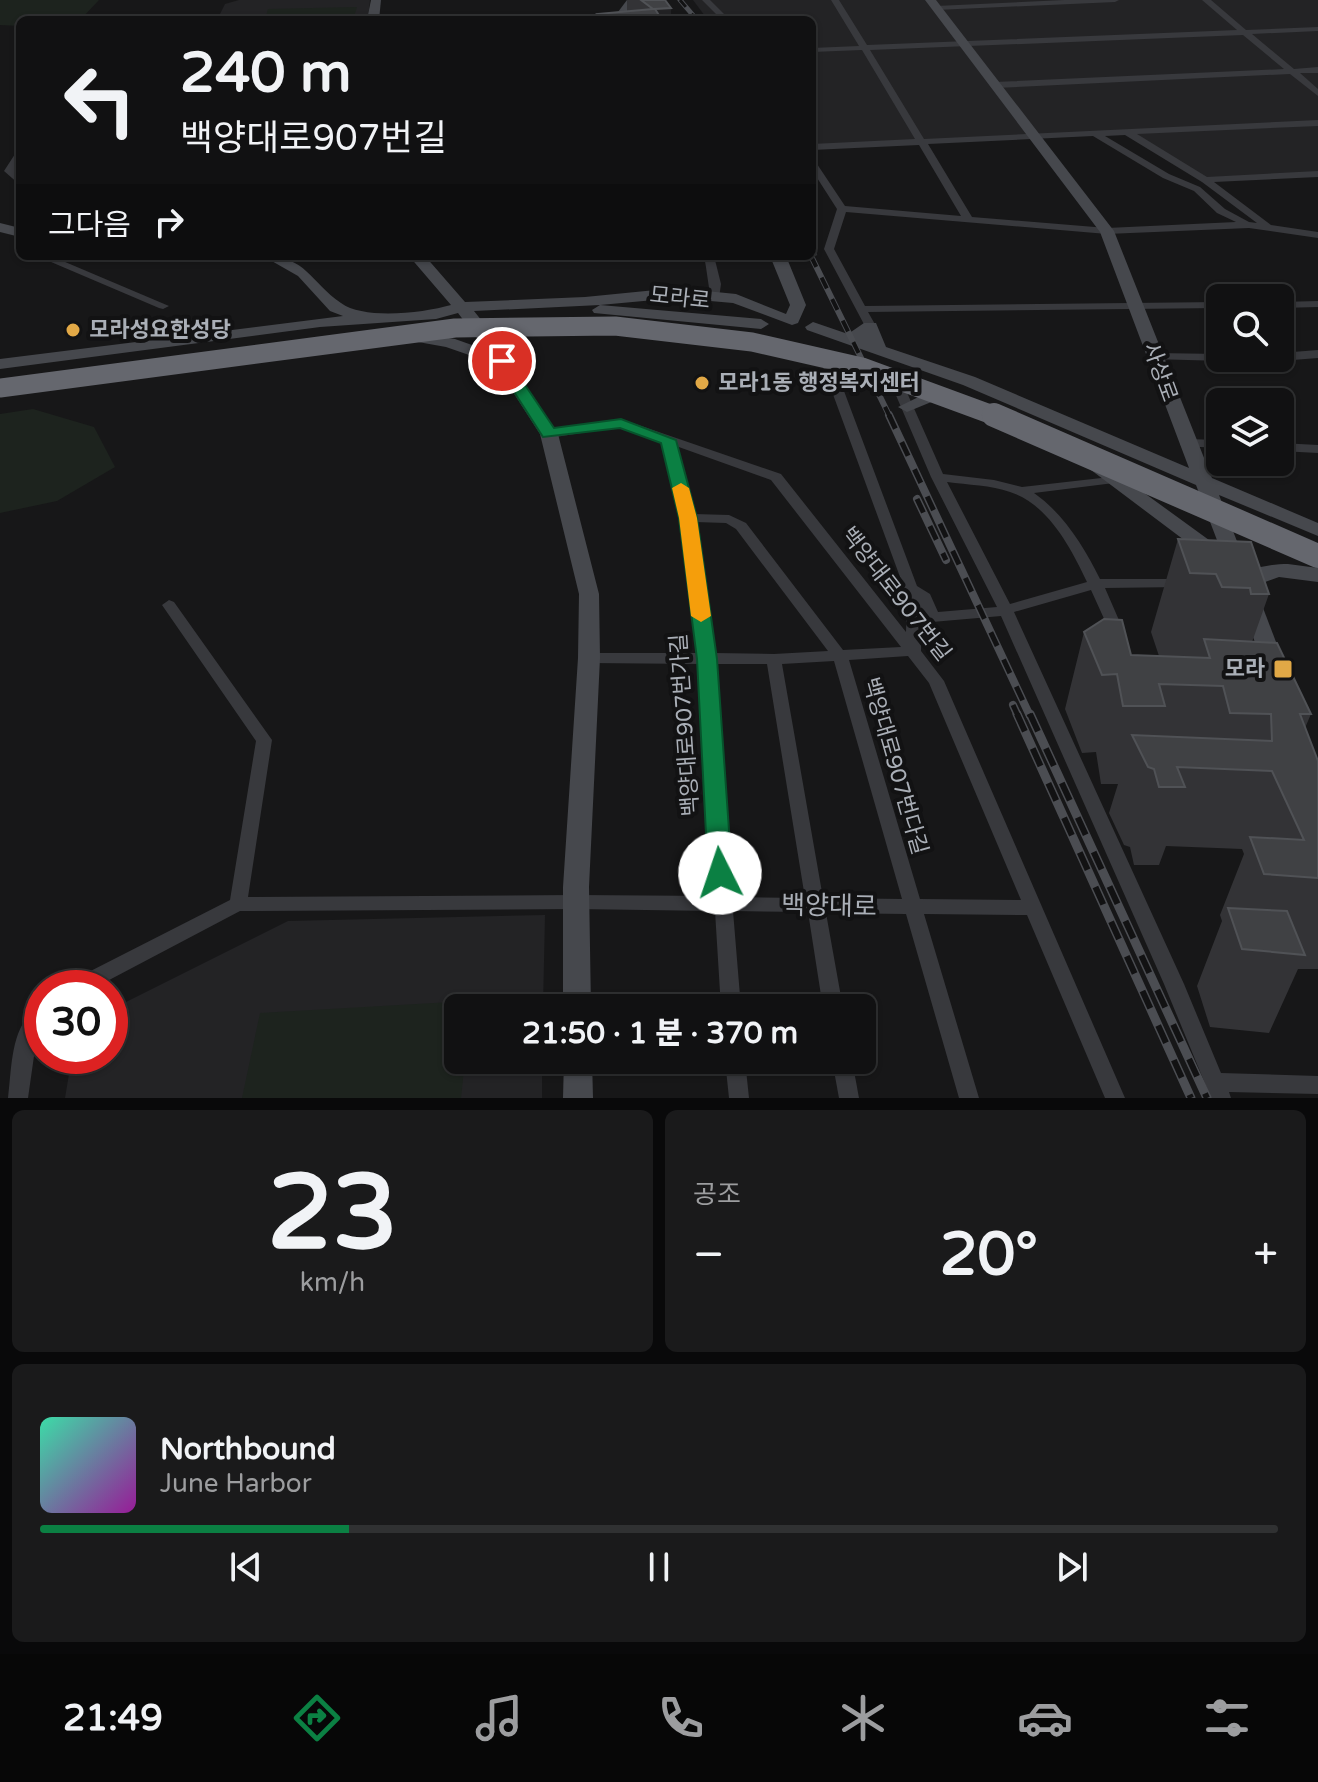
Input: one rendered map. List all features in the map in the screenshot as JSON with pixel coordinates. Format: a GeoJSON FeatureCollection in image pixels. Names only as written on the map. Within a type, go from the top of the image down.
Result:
{"type":"FeatureCollection","features":[{"type":"Feature","properties":{"kind":"highway","name":"모라로"},"geometry":{"type":"LineString","coordinates":[[0,375],[455,318],[625,316],[701,324],[824,345],[901,365],[997,403],[1318,543]]}},
{"type":"Feature","properties":{"kind":"highway","name":"모라로"},"geometry":{"type":"LineString","coordinates":[[0,388],[455,328],[615,326],[691,333],[752,342],[862,367],[906,381],[983,410],[1318,556]]}},
{"type":"Feature","properties":{"kind":"main road","name":"사상로"},"geometry":{"type":"LineString","coordinates":[[933,4],[1107,231],[1189,449],[1204,481],[1238,579],[1281,684]]}},
{"type":"Feature","properties":{"kind":"main road"},"geometry":{"type":"LineString","coordinates":[[279,260],[303,273],[336,308],[351,314],[385,319]]}},
{"type":"Feature","properties":{"kind":"main road"},"geometry":{"type":"LineString","coordinates":[[421,260],[471,317],[549,434],[589,594],[589,658],[576,902],[577,994]]}},
{"type":"Feature","properties":{"kind":"main road"},"geometry":{"type":"LineString","coordinates":[[780,260],[798,305],[789,320]]}},
{"type":"Feature","properties":{"kind":"main road"},"geometry":{"type":"LineString","coordinates":[[408,317],[445,289]]}},
{"type":"Feature","properties":{"kind":"main road","name":"모라로"},"geometry":{"type":"LineString","coordinates":[[0,396],[424,339],[471,317],[676,293],[715,296],[759,306],[813,327]]}},
{"type":"Feature","properties":{"kind":"main road"},"geometry":{"type":"LineString","coordinates":[[320,322],[336,308]]}},
{"type":"Feature","properties":{"kind":"main road","name":"모라로"},"geometry":{"type":"LineString","coordinates":[[471,317],[589,310],[761,324],[789,320]]}},
{"type":"Feature","properties":{"kind":"main road","name":"모라로"},"geometry":{"type":"LineString","coordinates":[[0,364],[320,322],[436,314],[714,337],[757,346],[776,354],[805,352]]}},
{"type":"Feature","properties":{"kind":"main road"},"geometry":{"type":"LineString","coordinates":[[757,346],[752,334],[761,324]]}},
{"type":"Feature","properties":{"kind":"main road"},"geometry":{"type":"LineString","coordinates":[[849,341],[870,326],[879,350]]}},
{"type":"Feature","properties":{"kind":"main road"},"geometry":{"type":"LineString","coordinates":[[813,327],[969,381],[1318,530]]}},
{"type":"Feature","properties":{"kind":"main road"},"geometry":{"type":"LineString","coordinates":[[805,352],[820,341],[813,327]]}},
{"type":"Feature","properties":{"kind":"main road"},"geometry":{"type":"LineString","coordinates":[[251,332],[243,335],[239,348],[247,354],[271,359]]}},
{"type":"Feature","properties":{"kind":"main road"},"geometry":{"type":"LineString","coordinates":[[424,339],[449,343],[502,361]]}},
{"type":"Feature","properties":{"kind":"main road"},"geometry":{"type":"LineString","coordinates":[[805,352],[935,394],[1318,566]]}},
{"type":"Feature","properties":{"kind":"main road"},"geometry":{"type":"LineString","coordinates":[[907,407],[935,394]]}},
{"type":"Feature","properties":{"kind":"main road"},"geometry":{"type":"LineString","coordinates":[[1164,464],[1189,449]]}},
{"type":"Feature","properties":{"kind":"main road"},"geometry":{"type":"LineString","coordinates":[[1092,464],[1238,579],[1263,571],[1296,569],[1318,575]]}},
{"type":"Feature","properties":{"kind":"main road"},"geometry":{"type":"LineString","coordinates":[[578,1074],[578,1098]]}},
{"type":"Feature","properties":{"kind":"street"},"geometry":{"type":"LineString","coordinates":[[706,0],[722,16]]}},
{"type":"Feature","properties":{"kind":"street"},"geometry":{"type":"LineString","coordinates":[[835,0],[969,220]]}},
{"type":"Feature","properties":{"kind":"street"},"geometry":{"type":"LineString","coordinates":[[933,4],[1115,0]]}},
{"type":"Feature","properties":{"kind":"street"},"geometry":{"type":"LineString","coordinates":[[1206,0],[1318,93]]}},
{"type":"Feature","properties":{"kind":"street"},"geometry":{"type":"LineString","coordinates":[[816,50],[1318,29]]}},
{"type":"Feature","properties":{"kind":"street"},"geometry":{"type":"LineString","coordinates":[[995,85],[1318,70]]}},
{"type":"Feature","properties":{"kind":"street"},"geometry":{"type":"LineString","coordinates":[[816,147],[1318,123]]}},
{"type":"Feature","properties":{"kind":"street"},"geometry":{"type":"LineString","coordinates":[[1127,132],[1205,180],[1269,227]]}},
{"type":"Feature","properties":{"kind":"street"},"geometry":{"type":"LineString","coordinates":[[1094,134],[1166,176],[1197,189],[1221,211],[1249,225]]}},
{"type":"Feature","properties":{"kind":"street"},"geometry":{"type":"LineString","coordinates":[[16,160],[9,171],[16,178]]}},
{"type":"Feature","properties":{"kind":"street"},"geometry":{"type":"LineString","coordinates":[[816,169],[842,209]]}},
{"type":"Feature","properties":{"kind":"street"},"geometry":{"type":"LineString","coordinates":[[1205,180],[1318,174]]}},
{"type":"Feature","properties":{"kind":"street"},"geometry":{"type":"LineString","coordinates":[[842,209],[1107,231],[1249,225],[1318,235]]}},
{"type":"Feature","properties":{"kind":"street"},"geometry":{"type":"LineString","coordinates":[[842,209],[829,249],[870,326]]}},
{"type":"Feature","properties":{"kind":"street"},"geometry":{"type":"LineString","coordinates":[[816,250],[829,249]]}},
{"type":"Feature","properties":{"kind":"street"},"geometry":{"type":"LineString","coordinates":[[52,260],[163,306]]}},
{"type":"Feature","properties":{"kind":"street"},"geometry":{"type":"LineString","coordinates":[[710,260],[716,284],[715,296]]}},
{"type":"Feature","properties":{"kind":"street"},"geometry":{"type":"LineString","coordinates":[[1312,304],[1318,316]]}},
{"type":"Feature","properties":{"kind":"street"},"geometry":{"type":"LineString","coordinates":[[863,309],[1206,305]]}},
{"type":"Feature","properties":{"kind":"street"},"geometry":{"type":"LineString","coordinates":[[1294,356],[1318,354]]}},
{"type":"Feature","properties":{"kind":"street"},"geometry":{"type":"LineString","coordinates":[[1155,357],[1206,357]]}},
{"type":"Feature","properties":{"kind":"street"},"geometry":{"type":"LineString","coordinates":[[589,658],[774,659],[913,651],[912,589],[826,359]]}},
{"type":"Feature","properties":{"kind":"street"},"geometry":{"type":"LineString","coordinates":[[895,379],[938,477],[1006,610],[1174,984],[1218,1090],[1318,1085]]}},
{"type":"Feature","properties":{"kind":"street","name":"백양대로907번길"},"geometry":{"type":"LineString","coordinates":[[549,434],[621,423],[776,477],[936,681],[1115,1098]]}},
{"type":"Feature","properties":{"kind":"street","name":"백양대로907번가길"},"geometry":{"type":"LineString","coordinates":[[668,440],[688,518],[707,659],[730,994]]}},
{"type":"Feature","properties":{"kind":"street"},"geometry":{"type":"LineString","coordinates":[[1189,449],[1206,446]]}},
{"type":"Feature","properties":{"kind":"street"},"geometry":{"type":"LineString","coordinates":[[1294,448],[1318,449]]}},
{"type":"Feature","properties":{"kind":"street"},"geometry":{"type":"LineString","coordinates":[[938,477],[1021,491],[1114,479]]}},
{"type":"Feature","properties":{"kind":"street"},"geometry":{"type":"LineString","coordinates":[[1021,491],[1053,513],[1095,584],[1126,652]]}},
{"type":"Feature","properties":{"kind":"street","name":"백양대로907번다길"},"geometry":{"type":"LineString","coordinates":[[688,518],[729,519],[741,526],[840,656],[969,1098]]}},
{"type":"Feature","properties":{"kind":"street"},"geometry":{"type":"LineString","coordinates":[[912,589],[925,597],[932,617],[1006,610],[1095,584],[1198,582]]}},
{"type":"Feature","properties":{"kind":"street"},"geometry":{"type":"LineString","coordinates":[[111,970],[238,904],[264,740],[169,605]]}},
{"type":"Feature","properties":{"kind":"street"},"geometry":{"type":"LineString","coordinates":[[774,659],[831,994]]}},
{"type":"Feature","properties":{"kind":"street","name":"백양대로"},"geometry":{"type":"LineString","coordinates":[[238,904],[576,902],[1034,908]]}},
{"type":"Feature","properties":{"kind":"street"},"geometry":{"type":"LineString","coordinates":[[18,1098],[24,1058]]}},
{"type":"Feature","properties":{"kind":"street"},"geometry":{"type":"LineString","coordinates":[[736,1074],[739,1098]]}},
{"type":"Feature","properties":{"kind":"street"},"geometry":{"type":"LineString","coordinates":[[845,1074],[849,1098]]}},
{"type":"Feature","properties":{"kind":"shaded area"},"geometry":{"type":"Polygon","coordinates":[[[0,0],[99,0],[84,16],[16,16],[16,26],[0,25],[0,0]]]}},
{"type":"Feature","properties":{"kind":"shaded area"},"geometry":{"type":"Polygon","coordinates":[[[239,0],[370,0],[368,16],[219,16],[225,4],[239,0]]]}},
{"type":"Feature","properties":{"kind":"shaded area"},"geometry":{"type":"Polygon","coordinates":[[[693,0],[1318,0],[1318,174],[1205,180],[1127,132],[816,147],[816,16],[705,16],[693,0]]]}},
{"type":"Feature","properties":{"kind":"shaded area"},"geometry":{"type":"Polygon","coordinates":[[[357,7],[354,16],[266,16],[268,9],[357,7]]]}},
{"type":"Feature","properties":{"kind":"shaded area"},"geometry":{"type":"Polygon","coordinates":[[[33,409],[94,427],[115,467],[57,501],[0,513],[0,414],[33,409]]]}},
{"type":"Feature","properties":{"kind":"shaded area"},"geometry":{"type":"Polygon","coordinates":[[[545,915],[543,994],[444,994],[444,1074],[542,1074],[542,1098],[65,1098],[69,1074],[128,1074],[128,1001],[288,921],[545,915]]]}},
{"type":"Feature","properties":{"kind":"shaded area"},"geometry":{"type":"Polygon","coordinates":[[[444,1002],[444,1074],[464,1074],[461,1098],[242,1098],[260,1013],[444,1002]]]}},
{"type":"Feature","properties":{"kind":"building"},"geometry":{"type":"Polygon","coordinates":[[[641,0],[665,0],[671,8],[655,9],[659,16],[597,14],[653,9],[641,0]]]}},
{"type":"Feature","properties":{"kind":"building"},"geometry":{"type":"Polygon","coordinates":[[[1178,539],[1251,542],[1269,594],[1251,594],[1250,588],[1222,587],[1216,574],[1190,573],[1178,539]]]}},
{"type":"Feature","properties":{"kind":"building"},"geometry":{"type":"Polygon","coordinates":[[[1104,619],[1122,620],[1131,655],[1210,658],[1204,639],[1277,643],[1311,714],[1300,714],[1318,761],[1318,878],[1264,874],[1250,837],[1304,840],[1272,771],[1177,767],[1185,787],[1159,787],[1154,769],[1148,767],[1132,735],[1272,741],[1271,714],[1230,713],[1223,686],[1159,684],[1165,706],[1123,706],[1117,674],[1102,675],[1084,632],[1104,619]]]}},
{"type":"Feature","properties":{"kind":"building"},"geometry":{"type":"Polygon","coordinates":[[[1228,908],[1287,911],[1305,955],[1242,949],[1228,908]]]}},
{"type":"Feature","properties":{"kind":"railway"},"geometry":{"type":"LineString","coordinates":[[680,0],[694,16]]}},
{"type":"Feature","properties":{"kind":"railway"},"geometry":{"type":"LineString","coordinates":[[813,260],[890,417]]}},
{"type":"Feature","properties":{"kind":"railway"},"geometry":{"type":"LineString","coordinates":[[889,415],[1030,716]]}},
{"type":"Feature","properties":{"kind":"railway"},"geometry":{"type":"LineString","coordinates":[[917,499],[946,560]]}},
{"type":"Feature","properties":{"kind":"railway"},"geometry":{"type":"LineString","coordinates":[[1013,705],[1018,716]]}},
{"type":"Feature","properties":{"kind":"railway"},"geometry":{"type":"LineString","coordinates":[[1017,714],[1191,1098]]}},
{"type":"Feature","properties":{"kind":"railway"},"geometry":{"type":"LineString","coordinates":[[1030,714],[1207,1098]]}},
{"type":"Feature","properties":{"kind":"slow traffic"},"geometry":{"type":"LineString","coordinates":[[681,488],[701,616]]}},
{"type":"Feature","properties":{"kind":"place","name":"모라성요한성당"},"geometry":{"type":"Point","coordinates":[73,330]}},
{"type":"Feature","properties":{"kind":"place","name":"모라1동 행정복지센터"},"geometry":{"type":"Point","coordinates":[702,383]}},
{"type":"Feature","properties":{"kind":"place","name":"모라"},"geometry":{"type":"Point","coordinates":[1283,669]}},
{"type":"Feature","properties":{"kind":"route"},"geometry":{"type":"LineString","coordinates":[[502,361],[549,434],[621,423],[668,440],[688,518],[707,659],[720,873]]}}]}
